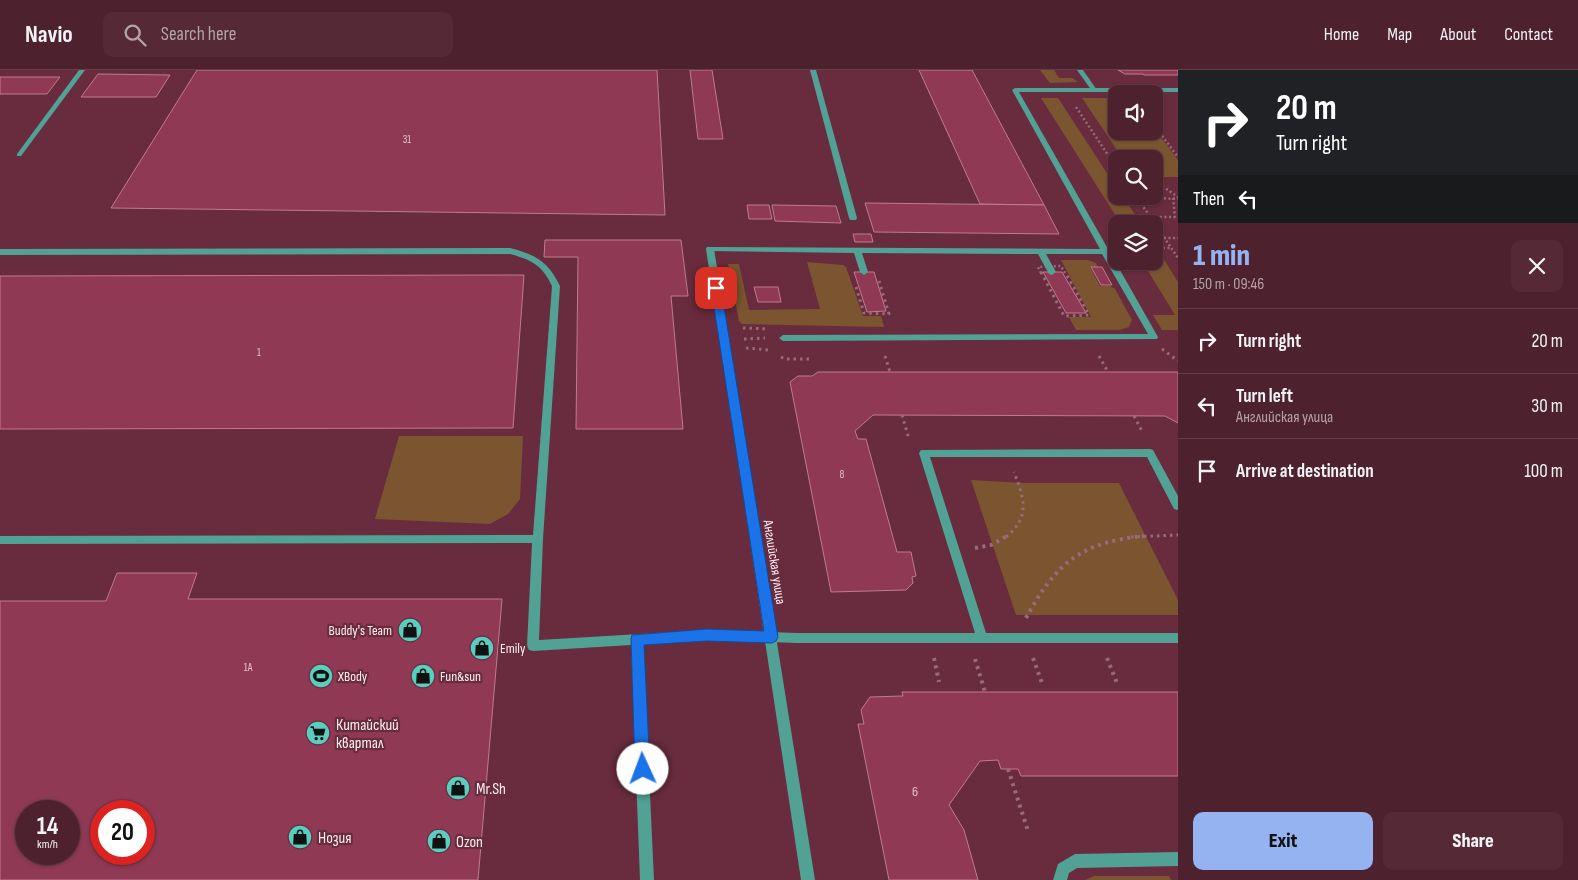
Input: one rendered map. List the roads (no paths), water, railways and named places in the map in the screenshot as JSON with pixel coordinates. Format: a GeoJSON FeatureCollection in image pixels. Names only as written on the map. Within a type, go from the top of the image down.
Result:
{"type":"FeatureCollection","features":[{"type":"Feature","properties":{"kind":"street"},"geometry":{"type":"LineString","coordinates":[[19,155],[82,70]]}},
{"type":"Feature","properties":{"kind":"street"},"geometry":{"type":"LineString","coordinates":[[813,70],[853,218]]}},
{"type":"Feature","properties":{"kind":"street"},"geometry":{"type":"LineString","coordinates":[[1080,70],[1094,90]]}},
{"type":"Feature","properties":{"kind":"street"},"geometry":{"type":"LineString","coordinates":[[783,338],[1154,337],[1015,90],[1178,90]]}},
{"type":"Feature","properties":{"kind":"street","name":"Английская улица"},"geometry":{"type":"LineString","coordinates":[[808,880],[772,637],[710,249],[857,250]]}},
{"type":"Feature","properties":{"kind":"street"},"geometry":{"type":"LineString","coordinates":[[864,272],[857,250],[1105,252]]}},
{"type":"Feature","properties":{"kind":"street"},"geometry":{"type":"LineString","coordinates":[[0,252],[510,251],[534,257],[550,273],[556,286],[538,539],[533,646],[707,635],[772,637],[1178,638]]}},
{"type":"Feature","properties":{"kind":"street"},"geometry":{"type":"LineString","coordinates":[[1040,251],[1050,269]]}},
{"type":"Feature","properties":{"kind":"street"},"geometry":{"type":"LineString","coordinates":[[982,638],[924,453],[1150,453],[1178,506]]}},
{"type":"Feature","properties":{"kind":"street"},"geometry":{"type":"LineString","coordinates":[[0,540],[538,539]]}},
{"type":"Feature","properties":{"kind":"street"},"geometry":{"type":"LineString","coordinates":[[637,639],[648,880]]}},
{"type":"Feature","properties":{"kind":"street"},"geometry":{"type":"LineString","coordinates":[[1060,880],[1064,869],[1075,861],[1178,859]]}},
{"type":"Feature","properties":{"kind":"place","name":"Buddy's Team"},"geometry":{"type":"Point","coordinates":[410,630]}},
{"type":"Feature","properties":{"kind":"place","name":"Emily"},"geometry":{"type":"Point","coordinates":[482,648]}},
{"type":"Feature","properties":{"kind":"place","name":"XBody"},"geometry":{"type":"Point","coordinates":[321,676]}},
{"type":"Feature","properties":{"kind":"place","name":"Fun&sun"},"geometry":{"type":"Point","coordinates":[423,676]}},
{"type":"Feature","properties":{"kind":"place","name":"Китайский квартал"},"geometry":{"type":"Point","coordinates":[318,733]}},
{"type":"Feature","properties":{"kind":"place","name":"Mr.Sh"},"geometry":{"type":"Point","coordinates":[458,788]}},
{"type":"Feature","properties":{"kind":"place","name":"Нозия"},"geometry":{"type":"Point","coordinates":[300,837]}},
{"type":"Feature","properties":{"kind":"place","name":"Ozon"},"geometry":{"type":"Point","coordinates":[439,841]}}]}
